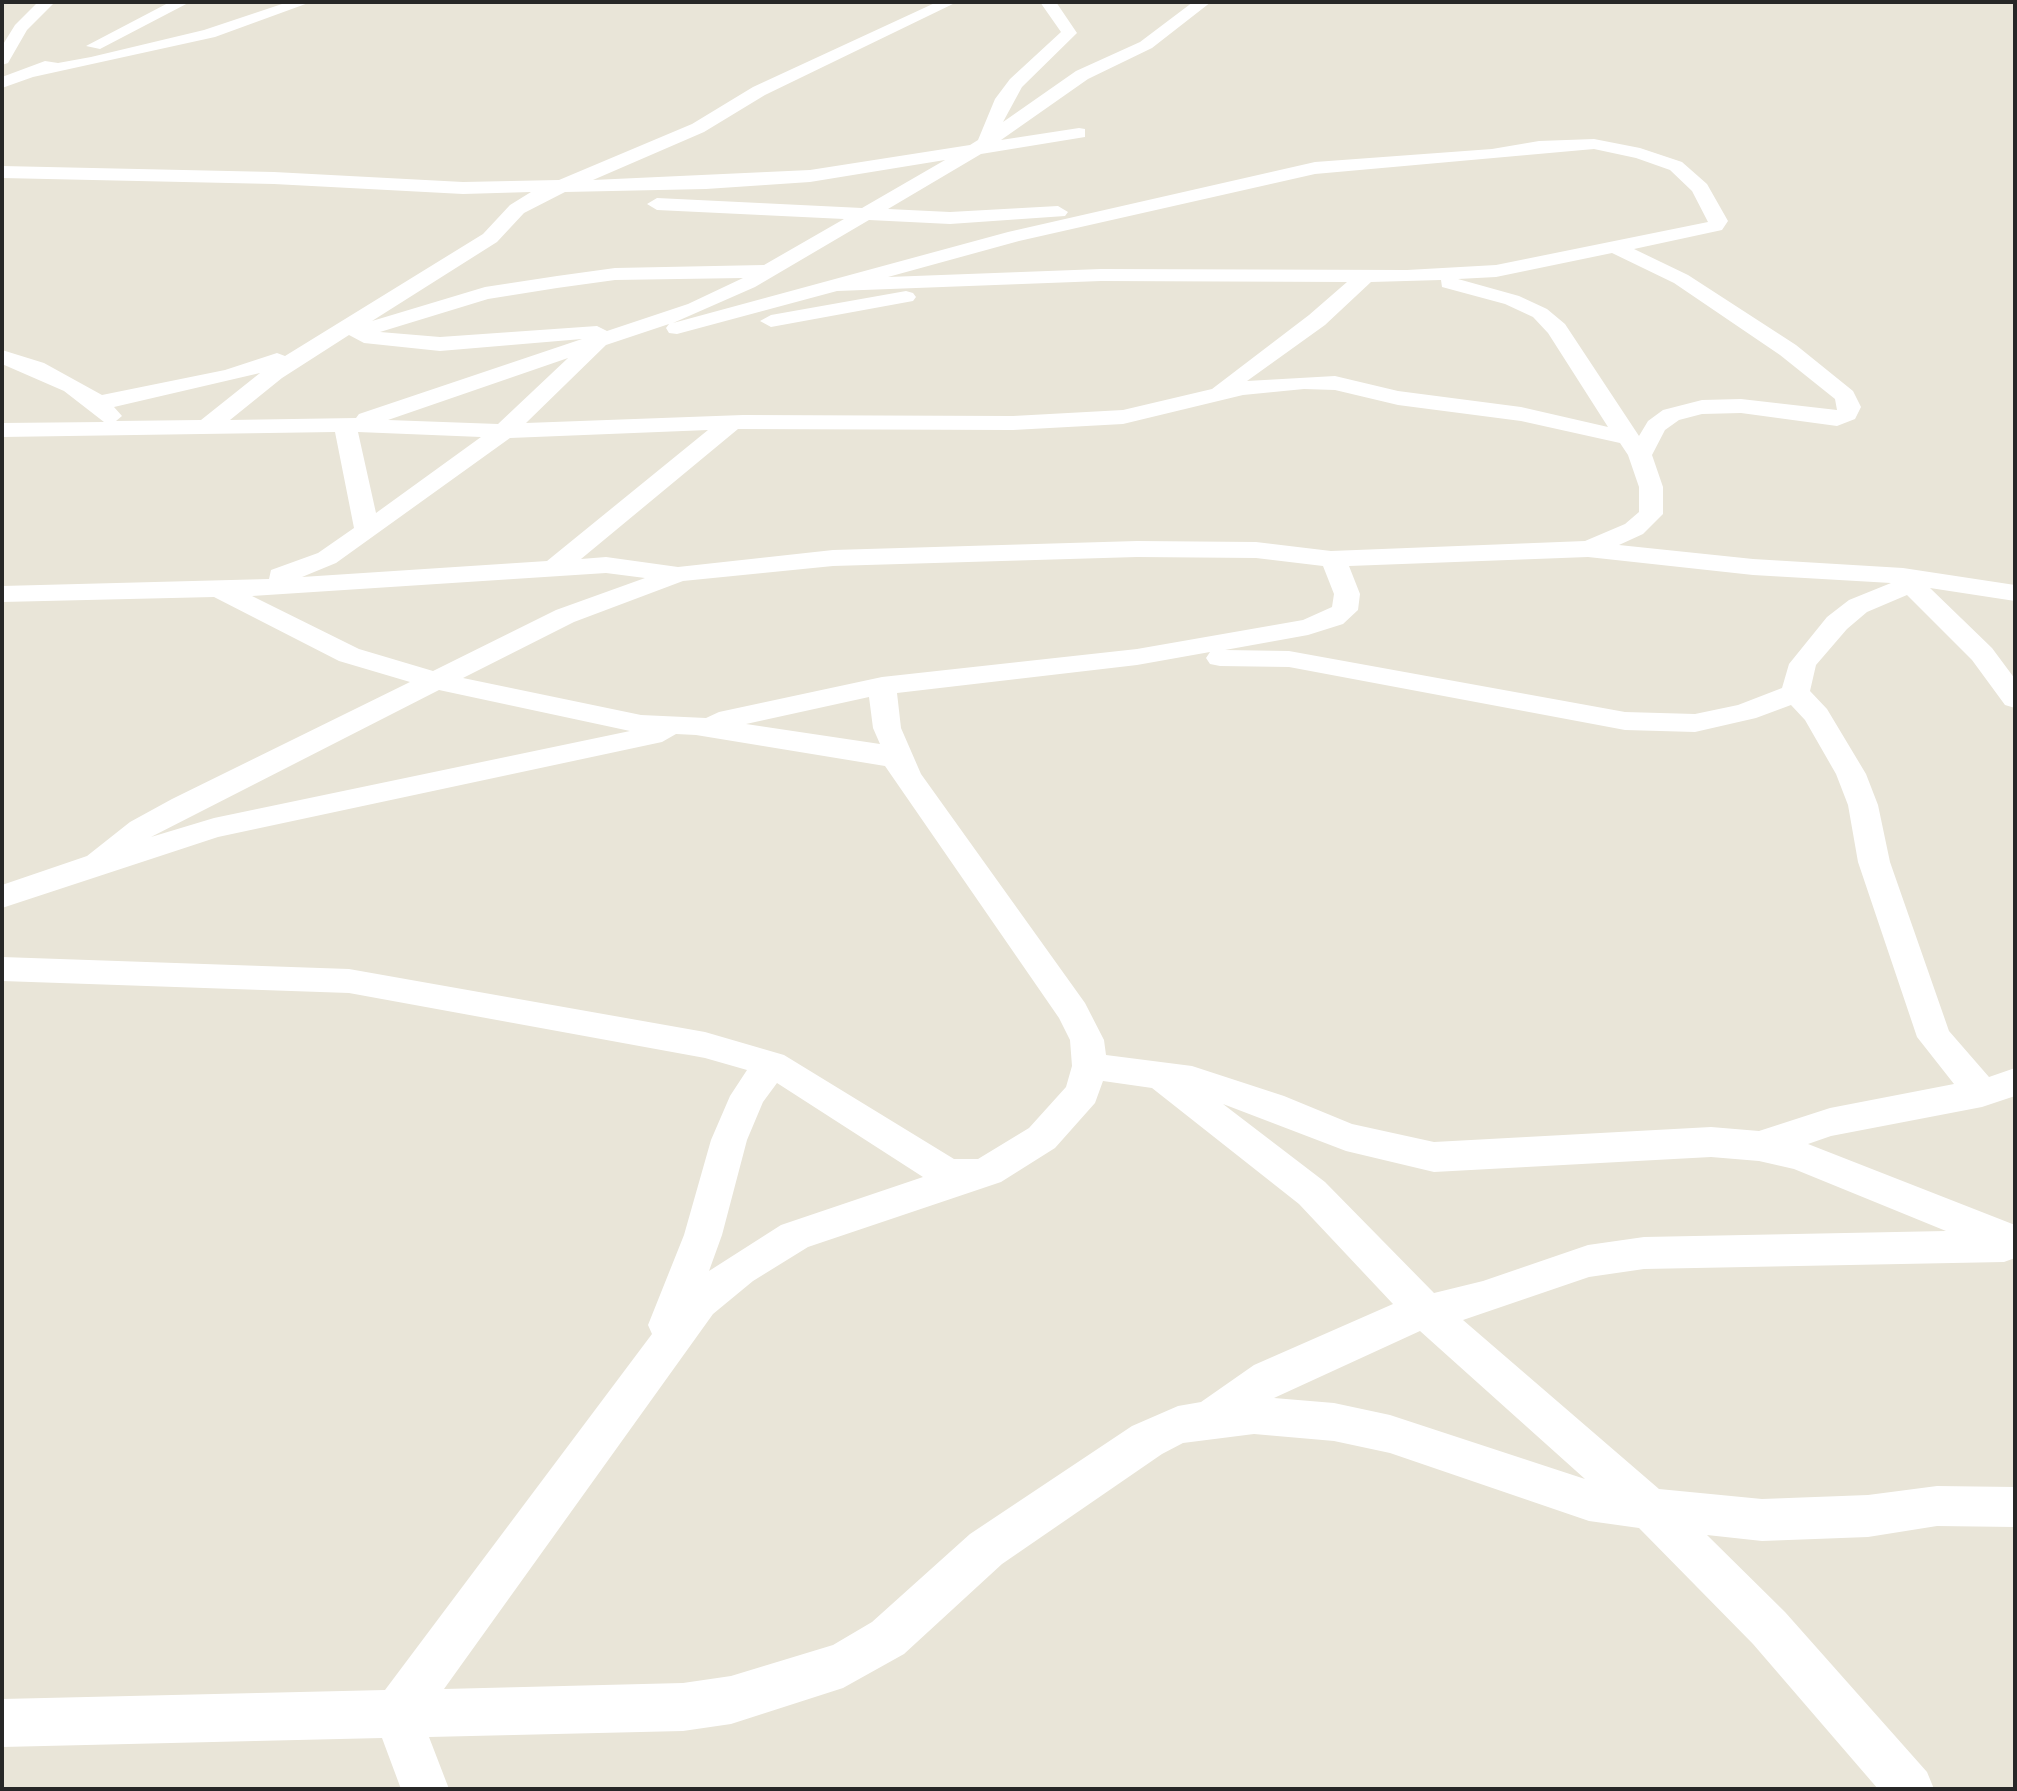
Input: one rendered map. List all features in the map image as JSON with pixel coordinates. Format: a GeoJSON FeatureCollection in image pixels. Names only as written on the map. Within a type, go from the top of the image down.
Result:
{"type":"FeatureCollection","features":[{"type":"Feature","properties":{"kind":"street"},"geometry":{"type":"LineString","coordinates":[[2,60],[10,34],[47,2]]}},
{"type":"Feature","properties":{"kind":"street"},"geometry":{"type":"LineString","coordinates":[[2,83],[139,25],[182,2]]}},
{"type":"Feature","properties":{"kind":"street"},"geometry":{"type":"LineString","coordinates":[[32,72],[209,34],[303,2]]}},
{"type":"Feature","properties":{"kind":"street"},"geometry":{"type":"LineString","coordinates":[[207,427],[274,373],[490,238],[534,198],[698,128],[759,91],[949,2]]}},
{"type":"Feature","properties":{"kind":"street"},"geometry":{"type":"LineString","coordinates":[[980,146],[1004,99],[1016,83],[1069,33],[1048,2]]}},
{"type":"Feature","properties":{"kind":"street"},"geometry":{"type":"LineString","coordinates":[[631,330],[719,298],[769,270],[980,146],[1082,75],[1155,40],[1203,2]]}},
{"type":"Feature","properties":{"kind":"street"},"geometry":{"type":"LineString","coordinates":[[2,172],[274,178],[463,188],[706,183],[810,176],[980,146],[1079,133]]}},
{"type":"Feature","properties":{"kind":"street"},"geometry":{"type":"LineString","coordinates":[[677,328],[1015,236],[1315,168],[1539,146],[1594,144],[1640,153],[1676,166],[1700,188],[1718,221],[1715,226],[1524,267],[1407,276],[1101,275],[836,285]]}},
{"type":"Feature","properties":{"kind":"street"},"geometry":{"type":"LineString","coordinates":[[463,188],[495,205],[506,221]]}},
{"type":"Feature","properties":{"kind":"street"},"geometry":{"type":"LineString","coordinates":[[534,198],[950,218],[1050,212],[1109,213]]}},
{"type":"Feature","properties":{"kind":"street"},"geometry":{"type":"LineString","coordinates":[[1015,236],[1050,212]]}},
{"type":"Feature","properties":{"kind":"street"},"geometry":{"type":"LineString","coordinates":[[1613,246],[1681,279],[1764,333],[1845,396],[1850,407],[1847,414],[1837,419],[1741,406],[1702,407],[1671,415],[1634,447]]}},
{"type":"Feature","properties":{"kind":"street"},"geometry":{"type":"LineString","coordinates":[[98,403],[245,372],[336,336],[397,323],[485,293],[584,278],[769,270],[853,276],[880,273]]}},
{"type":"Feature","properties":{"kind":"street"},"geometry":{"type":"LineString","coordinates":[[1211,397],[1317,320],[1366,276]]}},
{"type":"Feature","properties":{"kind":"street"},"geometry":{"type":"LineString","coordinates":[[1407,276],[1481,290],[1540,313],[1557,329],[1597,396],[1648,471],[1651,514],[1634,529],[1588,549]]}},
{"type":"Feature","properties":{"kind":"street"},"geometry":{"type":"LineString","coordinates":[[219,589],[305,569],[367,531],[504,431],[560,381],[588,328],[584,278]]}},
{"type":"Feature","properties":{"kind":"street"},"geometry":{"type":"LineString","coordinates":[[336,336],[440,344],[588,328],[677,328],[836,311],[969,282]]}},
{"type":"Feature","properties":{"kind":"street"},"geometry":{"type":"LineString","coordinates":[[345,425],[450,394],[548,358],[588,328]]}},
{"type":"Feature","properties":{"kind":"street"},"geometry":{"type":"LineString","coordinates":[[2,357],[36,368],[98,403],[122,428]]}},
{"type":"Feature","properties":{"kind":"street"},"geometry":{"type":"LineString","coordinates":[[548,358],[560,381],[576,429]]}},
{"type":"Feature","properties":{"kind":"street"},"geometry":{"type":"LineString","coordinates":[[2,430],[345,425],[504,431],[731,423],[1097,419],[1243,388],[1335,383],[1398,398],[1551,420],[1634,447]]}},
{"type":"Feature","properties":{"kind":"street"},"geometry":{"type":"LineString","coordinates":[[553,569],[731,423]]}},
{"type":"Feature","properties":{"kind":"street"},"geometry":{"type":"LineString","coordinates":[[345,425],[367,531]]}},
{"type":"Feature","properties":{"kind":"street"},"geometry":{"type":"LineString","coordinates":[[2,594],[219,589],[606,565],[679,574],[833,558],[1137,549],[1256,550],[1331,559],[1588,549],[2015,593]]}},
{"type":"Feature","properties":{"kind":"street"},"geometry":{"type":"LineString","coordinates":[[2,897],[214,828],[882,686],[1137,657],[1308,627],[1334,618],[1345,610],[1347,594],[1341,574],[1331,559]]}},
{"type":"Feature","properties":{"kind":"street"},"geometry":{"type":"LineString","coordinates":[[98,864],[155,821],[565,616],[679,574]]}},
{"type":"Feature","properties":{"kind":"street"},"geometry":{"type":"LineString","coordinates":[[1795,693],[1803,664],[1837,623],[1858,606],[1907,580]]}},
{"type":"Feature","properties":{"kind":"street"},"geometry":{"type":"LineString","coordinates":[[1907,580],[1982,654],[2015,699]]}},
{"type":"Feature","properties":{"kind":"street"},"geometry":{"type":"LineString","coordinates":[[219,589],[349,655],[438,681],[641,724],[696,726],[874,752],[895,759],[1073,1012],[1087,1040],[1090,1066],[1082,1093],[1042,1138],[988,1171],[795,1236],[739,1269],[699,1302],[397,1714]]}},
{"type":"Feature","properties":{"kind":"street"},"geometry":{"type":"LineString","coordinates":[[1137,657],[1289,659],[1570,712],[1677,724],[1746,712],[1795,693]]}},
{"type":"Feature","properties":{"kind":"street"},"geometry":{"type":"LineString","coordinates":[[882,686],[887,728],[907,773]]}},
{"type":"Feature","properties":{"kind":"street"},"geometry":{"type":"LineString","coordinates":[[1795,693],[1817,715],[1851,774],[1863,805],[1874,862],[1898,939],[1934,1037],[1999,1088]]}},
{"type":"Feature","properties":{"kind":"street"},"geometry":{"type":"LineString","coordinates":[[2,969],[349,981],[634,1030],[772,1064],[811,1085],[924,1161],[951,1174],[988,1171]]}},
{"type":"Feature","properties":{"kind":"street"},"geometry":{"type":"LineString","coordinates":[[650,1369],[703,1235],[729,1140],[748,1096],[772,1064]]}},
{"type":"Feature","properties":{"kind":"street"},"geometry":{"type":"LineString","coordinates":[[1090,1066],[1224,1089],[1346,1137],[1434,1157],[1711,1142],[1759,1146],[1800,1156],[2015,1244]]}},
{"type":"Feature","properties":{"kind":"street"},"geometry":{"type":"LineString","coordinates":[[1161,1076],[1312,1193],[1426,1312],[1650,1509],[1769,1628],[1910,1789]]}},
{"type":"Feature","properties":{"kind":"street"},"geometry":{"type":"LineString","coordinates":[[1759,1146],[1830,1122],[1999,1088]]}},
{"type":"Feature","properties":{"kind":"street"},"geometry":{"type":"LineString","coordinates":[[1211,1420],[1269,1378],[1401,1319],[1613,1255],[2015,1244]]}},
{"type":"Feature","properties":{"kind":"street"},"geometry":{"type":"LineString","coordinates":[[2,1723],[683,1707],[731,1700],[843,1665],[888,1638],[986,1549],[1147,1440],[1178,1425],[1254,1415],[1334,1422],[1390,1434],[1589,1501],[1650,1509],[1762,1520],[1868,1516],[1937,1506],[2015,1507]]}},
{"type":"Feature","properties":{"kind":"street"},"geometry":{"type":"LineString","coordinates":[[397,1714],[425,1789]]}}]}
